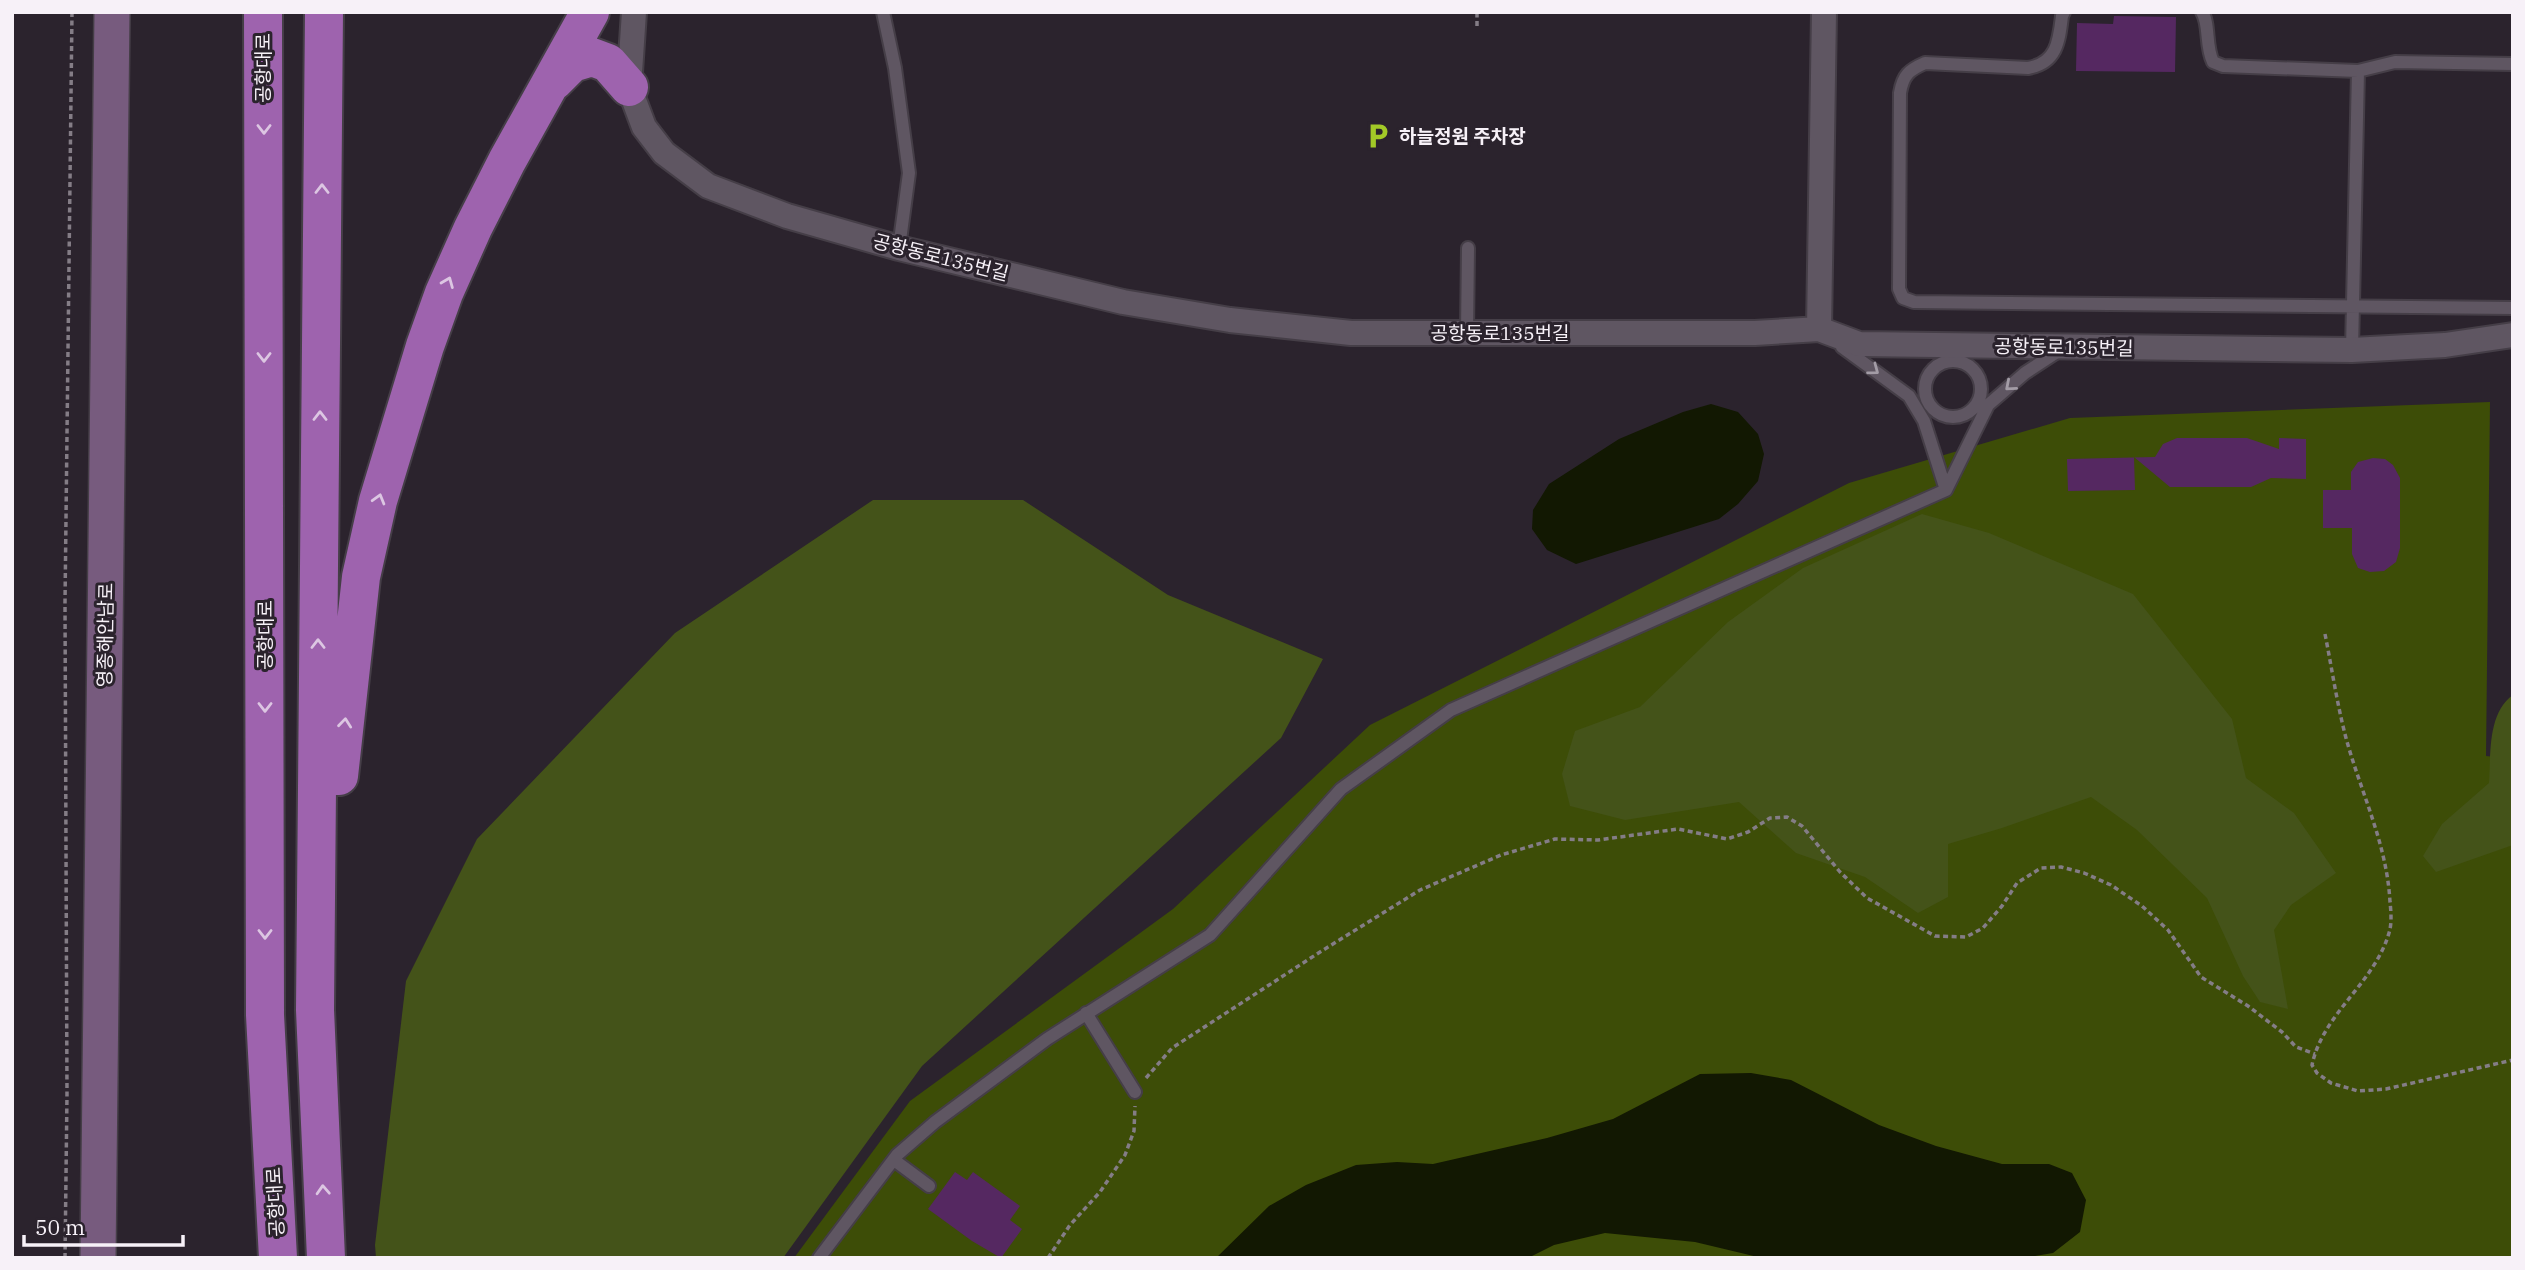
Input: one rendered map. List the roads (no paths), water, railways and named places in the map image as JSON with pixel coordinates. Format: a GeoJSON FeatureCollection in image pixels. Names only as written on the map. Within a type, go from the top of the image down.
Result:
{"type":"FeatureCollection","features":[{"type":"Feature","properties":{"kind":"highway","name":"공항대로"},"geometry":{"type":"LineString","coordinates":[[263,12],[265,1001],[278,1258]]}},
{"type":"Feature","properties":{"kind":"highway"},"geometry":{"type":"LineString","coordinates":[[324,12],[315,1010],[326,1258]]}},
{"type":"Feature","properties":{"kind":"highway"},"geometry":{"type":"LineString","coordinates":[[315,1010],[361,577],[378,501],[412,386],[456,262],[491,192],[590,12]]}},
{"type":"Feature","properties":{"kind":"highway"},"geometry":{"type":"LineString","coordinates":[[550,85],[572,63],[592,57],[608,63],[629,87]]}},
{"type":"Feature","properties":{"kind":"main road","name":"영종해안남로"},"geometry":{"type":"LineString","coordinates":[[98,1258],[112,12]]}},
{"type":"Feature","properties":{"kind":"street","name":"공항동로135번길"},"geometry":{"type":"LineString","coordinates":[[634,12],[629,87],[644,127],[664,153],[708,186],[787,216],[898,248],[1123,302],[1230,320],[1351,332],[1755,333],[1819,330],[1859,344],[1952,353],[2065,347],[2352,351],[2445,345],[2513,335]]}},
{"type":"Feature","properties":{"kind":"street"},"geometry":{"type":"LineString","coordinates":[[1819,330],[1824,12]]}},
{"type":"Feature","properties":{"kind":"lane"},"geometry":{"type":"LineString","coordinates":[[883,12],[895,68],[909,173],[898,248]]}},
{"type":"Feature","properties":{"kind":"lane"},"geometry":{"type":"LineString","coordinates":[[2064,12],[2056,47],[2049,60],[2039,66],[2028,68],[1925,63],[1910,70],[1903,79],[1900,93],[1899,289],[1903,298],[1914,302],[2513,308]]}},
{"type":"Feature","properties":{"kind":"lane"},"geometry":{"type":"LineString","coordinates":[[2202,12],[2206,18],[2207,50],[2213,62],[2223,66],[2358,71],[2395,62],[2513,64]]}},
{"type":"Feature","properties":{"kind":"lane"},"geometry":{"type":"LineString","coordinates":[[2352,351],[2358,71]]}},
{"type":"Feature","properties":{"kind":"lane"},"geometry":{"type":"LineString","coordinates":[[1467,333],[1468,248]]}},
{"type":"Feature","properties":{"kind":"lane"},"geometry":{"type":"LineString","coordinates":[[1819,330],[1909,396],[1949,417],[1967,413],[2065,347]]}},
{"type":"Feature","properties":{"kind":"lane"},"geometry":{"type":"LineString","coordinates":[[819,1258],[894,1160],[944,1115],[1086,1013],[1210,935],[1341,789],[1451,710],[1946,490],[1984,402],[1976,372],[1952,353],[1928,374],[1922,404],[1924,421],[1946,490]]}},
{"type":"Feature","properties":{"kind":"lane"},"geometry":{"type":"LineString","coordinates":[[1086,1013],[1135,1091]]}},
{"type":"Feature","properties":{"kind":"lane"},"geometry":{"type":"LineString","coordinates":[[894,1160],[929,1186]]}},
{"type":"Feature","properties":{"kind":"place","name":"하늘정원 주차장"},"geometry":{"type":"Point","coordinates":[1378,136]}}]}
